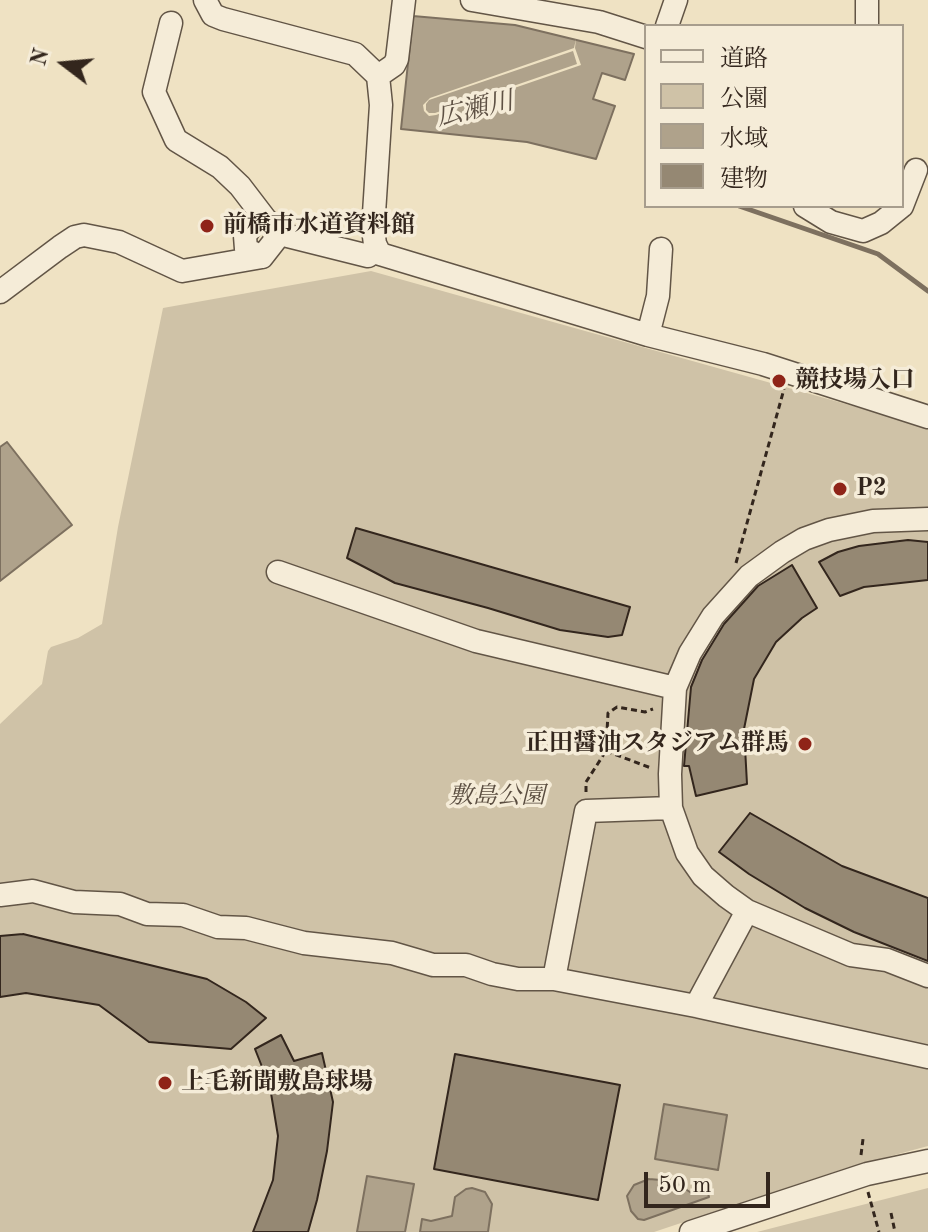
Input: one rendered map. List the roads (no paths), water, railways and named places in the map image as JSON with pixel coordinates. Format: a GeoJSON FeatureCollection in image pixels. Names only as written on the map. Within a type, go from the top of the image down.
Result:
{"type":"FeatureCollection","features":[{"type":"Feature","properties":{"kind":"street"},"geometry":{"type":"LineString","coordinates":[[205,0],[213,15],[223,19],[355,54],[378,76],[381,105],[373,229],[380,254],[648,335],[763,364],[928,417]]}},
{"type":"Feature","properties":{"kind":"street"},"geometry":{"type":"LineString","coordinates":[[378,76],[394,65],[397,59],[404,0]]}},
{"type":"Feature","properties":{"kind":"street"},"geometry":{"type":"LineString","coordinates":[[472,0],[577,18],[644,36]]}},
{"type":"Feature","properties":{"kind":"street"},"geometry":{"type":"LineString","coordinates":[[668,24],[676,0]]}},
{"type":"Feature","properties":{"kind":"street"},"geometry":{"type":"LineString","coordinates":[[867,0],[867,24]]}},
{"type":"Feature","properties":{"kind":"street"},"geometry":{"type":"LineString","coordinates":[[171,23],[154,92],[176,140],[220,167],[240,186],[273,227],[368,256]]}},
{"type":"Feature","properties":{"kind":"street"},"geometry":{"type":"LineString","coordinates":[[904,200],[915,170]]}},
{"type":"Feature","properties":{"kind":"street"},"geometry":{"type":"LineString","coordinates":[[808,208],[831,222],[863,231],[894,215],[900,208]]}},
{"type":"Feature","properties":{"kind":"street"},"geometry":{"type":"LineString","coordinates":[[0,292],[75,237],[107,238],[182,271],[262,257],[273,227]]}},
{"type":"Feature","properties":{"kind":"street"},"geometry":{"type":"LineString","coordinates":[[648,335],[658,296],[661,249]]}},
{"type":"Feature","properties":{"kind":"street"},"geometry":{"type":"LineString","coordinates":[[928,519],[873,521],[829,530],[804,539],[749,576],[713,616],[690,653],[675,693],[670,774],[671,808],[687,853],[703,876],[747,911],[851,955],[887,960],[928,976]]}},
{"type":"Feature","properties":{"kind":"street"},"geometry":{"type":"LineString","coordinates":[[278,572],[476,641],[675,693]]}},
{"type":"Feature","properties":{"kind":"street"},"geometry":{"type":"LineString","coordinates":[[554,979],[586,811],[671,808]]}},
{"type":"Feature","properties":{"kind":"street"},"geometry":{"type":"LineString","coordinates":[[0,895],[33,891],[74,902],[120,904],[147,914],[183,915],[218,927],[246,928],[294,941],[392,953],[433,965],[466,965],[518,979],[554,979],[696,1006],[928,1057]]}},
{"type":"Feature","properties":{"kind":"street"},"geometry":{"type":"LineString","coordinates":[[696,1006],[747,911]]}},
{"type":"Feature","properties":{"kind":"street"},"geometry":{"type":"LineString","coordinates":[[691,1232],[867,1174],[928,1161]]}},
{"type":"Feature","properties":{"kind":"water","name":"広瀬川"},"geometry":{"type":"Polygon","coordinates":[[[413,16],[515,25],[634,54],[625,80],[602,73],[593,99],[615,106],[596,159],[527,142],[401,129],[413,16]]]}},
{"type":"Feature","properties":{"kind":"water"},"geometry":{"type":"Polygon","coordinates":[[[7,442],[72,525],[0,581],[0,447],[7,442]]]}},
{"type":"Feature","properties":{"kind":"water"},"geometry":{"type":"Polygon","coordinates":[[[664,1104],[727,1115],[718,1170],[655,1159],[664,1104]]]}},
{"type":"Feature","properties":{"kind":"water"},"geometry":{"type":"Polygon","coordinates":[[[367,1176],[414,1184],[405,1232],[357,1232],[367,1176]]]}},
{"type":"Feature","properties":{"kind":"water"},"geometry":{"type":"Polygon","coordinates":[[[649,1179],[673,1181],[693,1194],[706,1186],[709,1197],[644,1220],[638,1219],[631,1211],[627,1196],[634,1185],[649,1179]]]}},
{"type":"Feature","properties":{"kind":"water"},"geometry":{"type":"Polygon","coordinates":[[[472,1188],[485,1192],[492,1204],[488,1232],[420,1232],[422,1219],[431,1221],[452,1216],[455,1197],[472,1188]]]}},
{"type":"Feature","properties":{"kind":"waterway"},"geometry":{"type":"LineString","coordinates":[[745,208],[878,254],[928,291]]}},
{"type":"Feature","properties":{"kind":"place","name":"前橋市水道資料館"},"geometry":{"type":"Point","coordinates":[207,226]}},
{"type":"Feature","properties":{"kind":"place","name":"競技場入口"},"geometry":{"type":"Point","coordinates":[779,381]}},
{"type":"Feature","properties":{"kind":"place","name":"P2"},"geometry":{"type":"Point","coordinates":[840,489]}},
{"type":"Feature","properties":{"kind":"place","name":"正田醤油スタジアム群馬"},"geometry":{"type":"Point","coordinates":[805,744]}},
{"type":"Feature","properties":{"kind":"place","name":"上毛新聞敷島球場"},"geometry":{"type":"Point","coordinates":[165,1083]}},
{"type":"Feature","properties":{"kind":"park label","name":"敷島公園"},"geometry":{"type":"Point","coordinates":[497,797]}}]}
